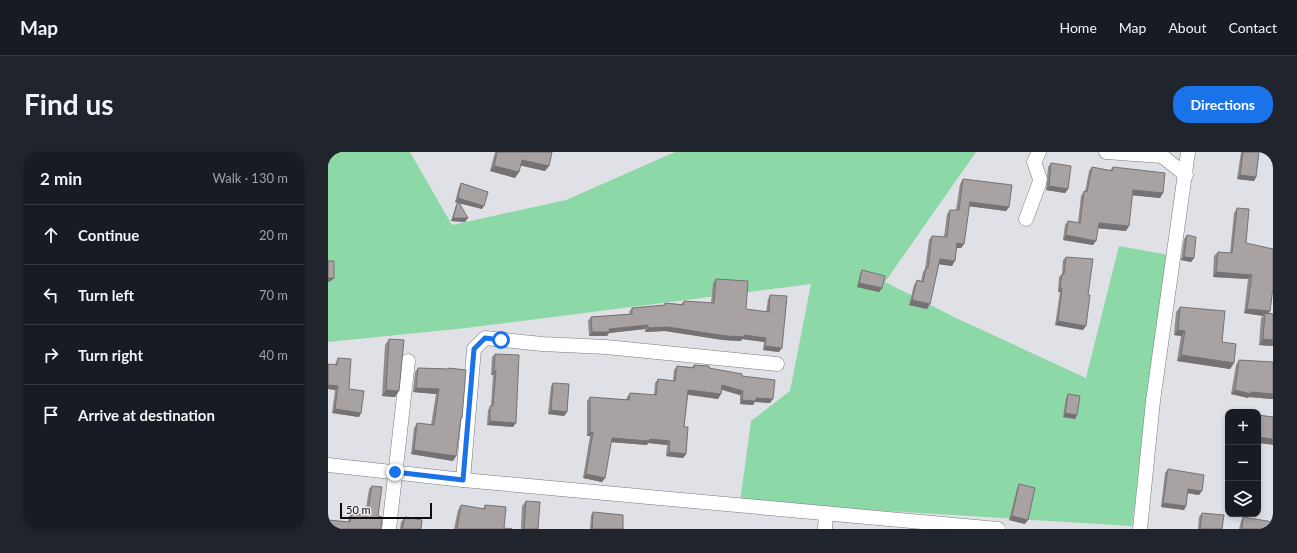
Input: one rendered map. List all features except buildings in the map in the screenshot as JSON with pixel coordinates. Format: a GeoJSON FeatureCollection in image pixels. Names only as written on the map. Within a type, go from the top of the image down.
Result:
{"type":"FeatureCollection","features":[{"type":"Feature","properties":{"kind":"street"},"geometry":{"type":"LineString","coordinates":[[1026,219],[1040,179],[1034,162],[1039,152]]}},
{"type":"Feature","properties":{"kind":"street"},"geometry":{"type":"LineString","coordinates":[[1106,152],[1162,156],[1186,175]]}},
{"type":"Feature","properties":{"kind":"street"},"geometry":{"type":"LineString","coordinates":[[1140,529],[1153,401],[1186,175],[1188,152]]}},
{"type":"Feature","properties":{"kind":"street"},"geometry":{"type":"LineString","coordinates":[[463,480],[474,349],[485,338],[542,344],[606,347],[777,364]]}},
{"type":"Feature","properties":{"kind":"street"},"geometry":{"type":"LineString","coordinates":[[389,529],[408,362]]}},
{"type":"Feature","properties":{"kind":"street"},"geometry":{"type":"LineString","coordinates":[[328,465],[463,480],[998,529]]}},
{"type":"Feature","properties":{"kind":"street"},"geometry":{"type":"LineString","coordinates":[[825,529],[826,514]]}},
{"type":"Feature","properties":{"kind":"green space"},"geometry":{"type":"Polygon","coordinates":[[[328,152],[410,152],[452,225],[566,200],[675,152],[976,152],[885,282],[956,318],[1086,378],[1119,246],[1168,255],[1132,526],[740,502],[751,421],[790,391],[811,284],[466,328],[328,342],[328,152]]]}},
{"type":"Feature","properties":{"kind":"route"},"geometry":{"type":"LineString","coordinates":[[395,472],[463,480],[474,349],[485,338],[501,340]]}}]}
